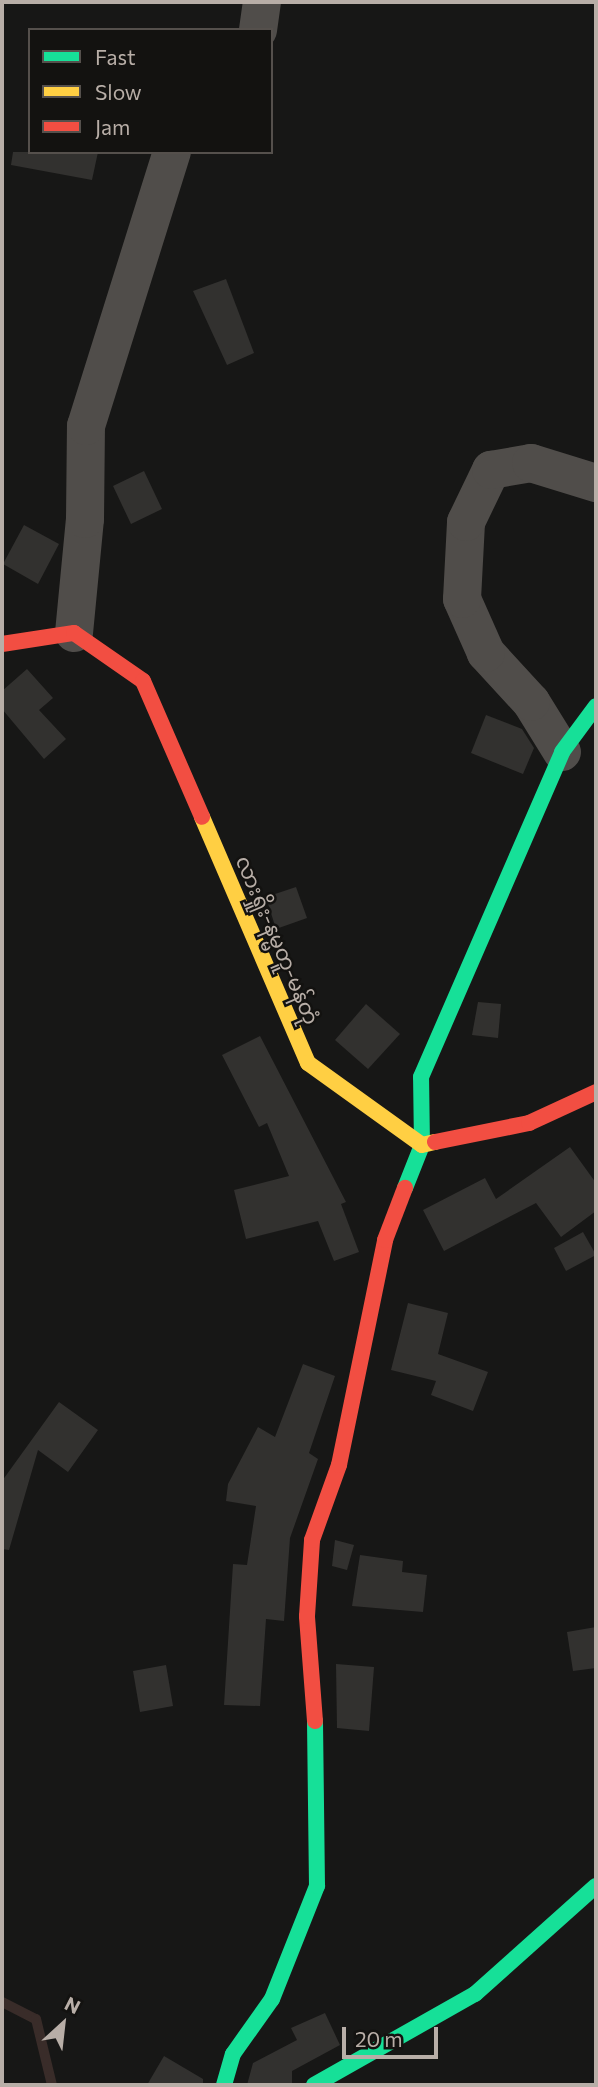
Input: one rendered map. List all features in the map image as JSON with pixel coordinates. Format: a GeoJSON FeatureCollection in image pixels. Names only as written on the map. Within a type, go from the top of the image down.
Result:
{"type":"FeatureCollection","features":[{"type":"Feature","properties":{"kind":"street"},"geometry":{"type":"LineString","coordinates":[[258,28],[262,2]]}},
{"type":"Feature","properties":{"kind":"street"},"geometry":{"type":"LineString","coordinates":[[2,644],[74,633],[85,519],[86,426],[171,154]]}},
{"type":"Feature","properties":{"kind":"street"},"geometry":{"type":"LineString","coordinates":[[562,752],[531,702],[485,653],[462,599],[466,522],[491,470],[531,463],[596,483]]}},
{"type":"Feature","properties":{"kind":"street","name":"လားရှိုး-နမ္မတူ-မန်တုံ"},"geometry":{"type":"LineString","coordinates":[[74,633],[143,681],[308,1063],[422,1145]]}},
{"type":"Feature","properties":{"kind":"street"},"geometry":{"type":"LineString","coordinates":[[224,2085],[233,2054],[272,1999],[317,1886],[315,1690],[307,1616],[312,1540],[338,1465],[384,1240],[422,1145],[421,1077],[562,752],[596,706]]}},
{"type":"Feature","properties":{"kind":"street"},"geometry":{"type":"LineString","coordinates":[[422,1145],[529,1123],[596,1092]]}},
{"type":"Feature","properties":{"kind":"street"},"geometry":{"type":"LineString","coordinates":[[314,2085],[475,1994],[596,1886]]}},
{"type":"Feature","properties":{"kind":"building"},"geometry":{"type":"Polygon","coordinates":[[[13,152],[98,154],[92,180],[11,165],[13,152]]]}},
{"type":"Feature","properties":{"kind":"building"},"geometry":{"type":"Polygon","coordinates":[[[226,279],[254,353],[227,365],[193,291],[226,279]]]}},
{"type":"Feature","properties":{"kind":"building"},"geometry":{"type":"Polygon","coordinates":[[[144,471],[162,509],[131,524],[113,486],[144,471]]]}},
{"type":"Feature","properties":{"kind":"building"},"geometry":{"type":"Polygon","coordinates":[[[24,525],[59,544],[38,584],[3,564],[24,525]]]}},
{"type":"Feature","properties":{"kind":"building"},"geometry":{"type":"Polygon","coordinates":[[[27,669],[53,698],[39,710],[66,739],[44,759],[2,709],[2,691],[27,669]]]}},
{"type":"Feature","properties":{"kind":"building"},"geometry":{"type":"Polygon","coordinates":[[[486,715],[522,729],[534,748],[523,774],[471,753],[486,715]]]}},
{"type":"Feature","properties":{"kind":"building"},"geometry":{"type":"Polygon","coordinates":[[[296,887],[307,918],[276,929],[266,897],[296,887]]]}},
{"type":"Feature","properties":{"kind":"building"},"geometry":{"type":"Polygon","coordinates":[[[478,1002],[501,1004],[498,1038],[472,1035],[478,1002]]]}},
{"type":"Feature","properties":{"kind":"building"},"geometry":{"type":"Polygon","coordinates":[[[366,1004],[400,1034],[368,1069],[335,1040],[366,1004]]]}},
{"type":"Feature","properties":{"kind":"building"},"geometry":{"type":"Polygon","coordinates":[[[260,1036],[346,1202],[341,1204],[359,1252],[334,1261],[318,1221],[246,1239],[234,1190],[289,1176],[267,1123],[259,1127],[222,1055],[260,1036]]]}},
{"type":"Feature","properties":{"kind":"building"},"geometry":{"type":"Polygon","coordinates":[[[570,1147],[596,1183],[596,1211],[561,1237],[536,1203],[444,1251],[423,1210],[485,1178],[496,1199],[570,1147]]]}},
{"type":"Feature","properties":{"kind":"building"},"geometry":{"type":"Polygon","coordinates":[[[583,1232],[596,1255],[566,1271],[554,1248],[583,1232]]]}},
{"type":"Feature","properties":{"kind":"building"},"geometry":{"type":"Polygon","coordinates":[[[408,1303],[448,1313],[438,1354],[488,1372],[473,1411],[431,1395],[436,1381],[391,1370],[408,1303]]]}},
{"type":"Feature","properties":{"kind":"building"},"geometry":{"type":"Polygon","coordinates":[[[303,1364],[335,1376],[309,1453],[318,1459],[290,1538],[284,1621],[266,1619],[260,1706],[224,1705],[233,1564],[247,1565],[256,1506],[226,1501],[228,1484],[258,1427],[275,1437],[303,1364]]]}},
{"type":"Feature","properties":{"kind":"building"},"geometry":{"type":"Polygon","coordinates":[[[59,1402],[98,1430],[68,1472],[38,1450],[9,1550],[2,1549],[2,1481],[59,1402]]]}},
{"type":"Feature","properties":{"kind":"building"},"geometry":{"type":"Polygon","coordinates":[[[335,1540],[354,1545],[347,1570],[332,1566],[335,1540]]]}},
{"type":"Feature","properties":{"kind":"building"},"geometry":{"type":"Polygon","coordinates":[[[360,1555],[403,1561],[402,1572],[427,1575],[423,1612],[352,1606],[360,1555]]]}},
{"type":"Feature","properties":{"kind":"building"},"geometry":{"type":"Polygon","coordinates":[[[596,1627],[596,1668],[573,1671],[567,1632],[596,1627]]]}},
{"type":"Feature","properties":{"kind":"building"},"geometry":{"type":"Polygon","coordinates":[[[336,1664],[374,1667],[369,1731],[337,1728],[336,1664]]]}},
{"type":"Feature","properties":{"kind":"building"},"geometry":{"type":"Polygon","coordinates":[[[166,1665],[173,1706],[140,1712],[133,1671],[166,1665]]]}},
{"type":"Feature","properties":{"kind":"building"},"geometry":{"type":"Polygon","coordinates":[[[325,2013],[340,2045],[292,2071],[292,2085],[247,2085],[253,2063],[297,2040],[291,2028],[325,2013]]]}},
{"type":"Feature","properties":{"kind":"building"},"geometry":{"type":"Polygon","coordinates":[[[164,2056],[203,2079],[203,2085],[147,2085],[164,2056]]]}},
{"type":"Feature","properties":{"kind":"waterway"},"geometry":{"type":"LineString","coordinates":[[2,2002],[36,2019],[52,2085]]}},
{"type":"Feature","properties":{"kind":"traffic: fast"},"geometry":{"type":"LineString","coordinates":[[405,1188],[422,1145],[421,1077],[562,752],[596,706]]}},
{"type":"Feature","properties":{"kind":"traffic: fast"},"geometry":{"type":"LineString","coordinates":[[224,2085],[233,2054],[272,1999],[317,1886],[315,1721]]}},
{"type":"Feature","properties":{"kind":"traffic: fast"},"geometry":{"type":"LineString","coordinates":[[314,2085],[475,1994],[596,1886]]}},
{"type":"Feature","properties":{"kind":"traffic: slow"},"geometry":{"type":"LineString","coordinates":[[202,817],[308,1063],[422,1145],[435,1142]]}},
{"type":"Feature","properties":{"kind":"traffic: jam"},"geometry":{"type":"LineString","coordinates":[[2,644],[74,633],[143,681],[202,817]]}},
{"type":"Feature","properties":{"kind":"traffic: jam"},"geometry":{"type":"LineString","coordinates":[[435,1142],[529,1123],[596,1092]]}},
{"type":"Feature","properties":{"kind":"traffic: jam"},"geometry":{"type":"LineString","coordinates":[[315,1721],[307,1616],[312,1540],[339,1465],[385,1240],[405,1188]]}}]}
